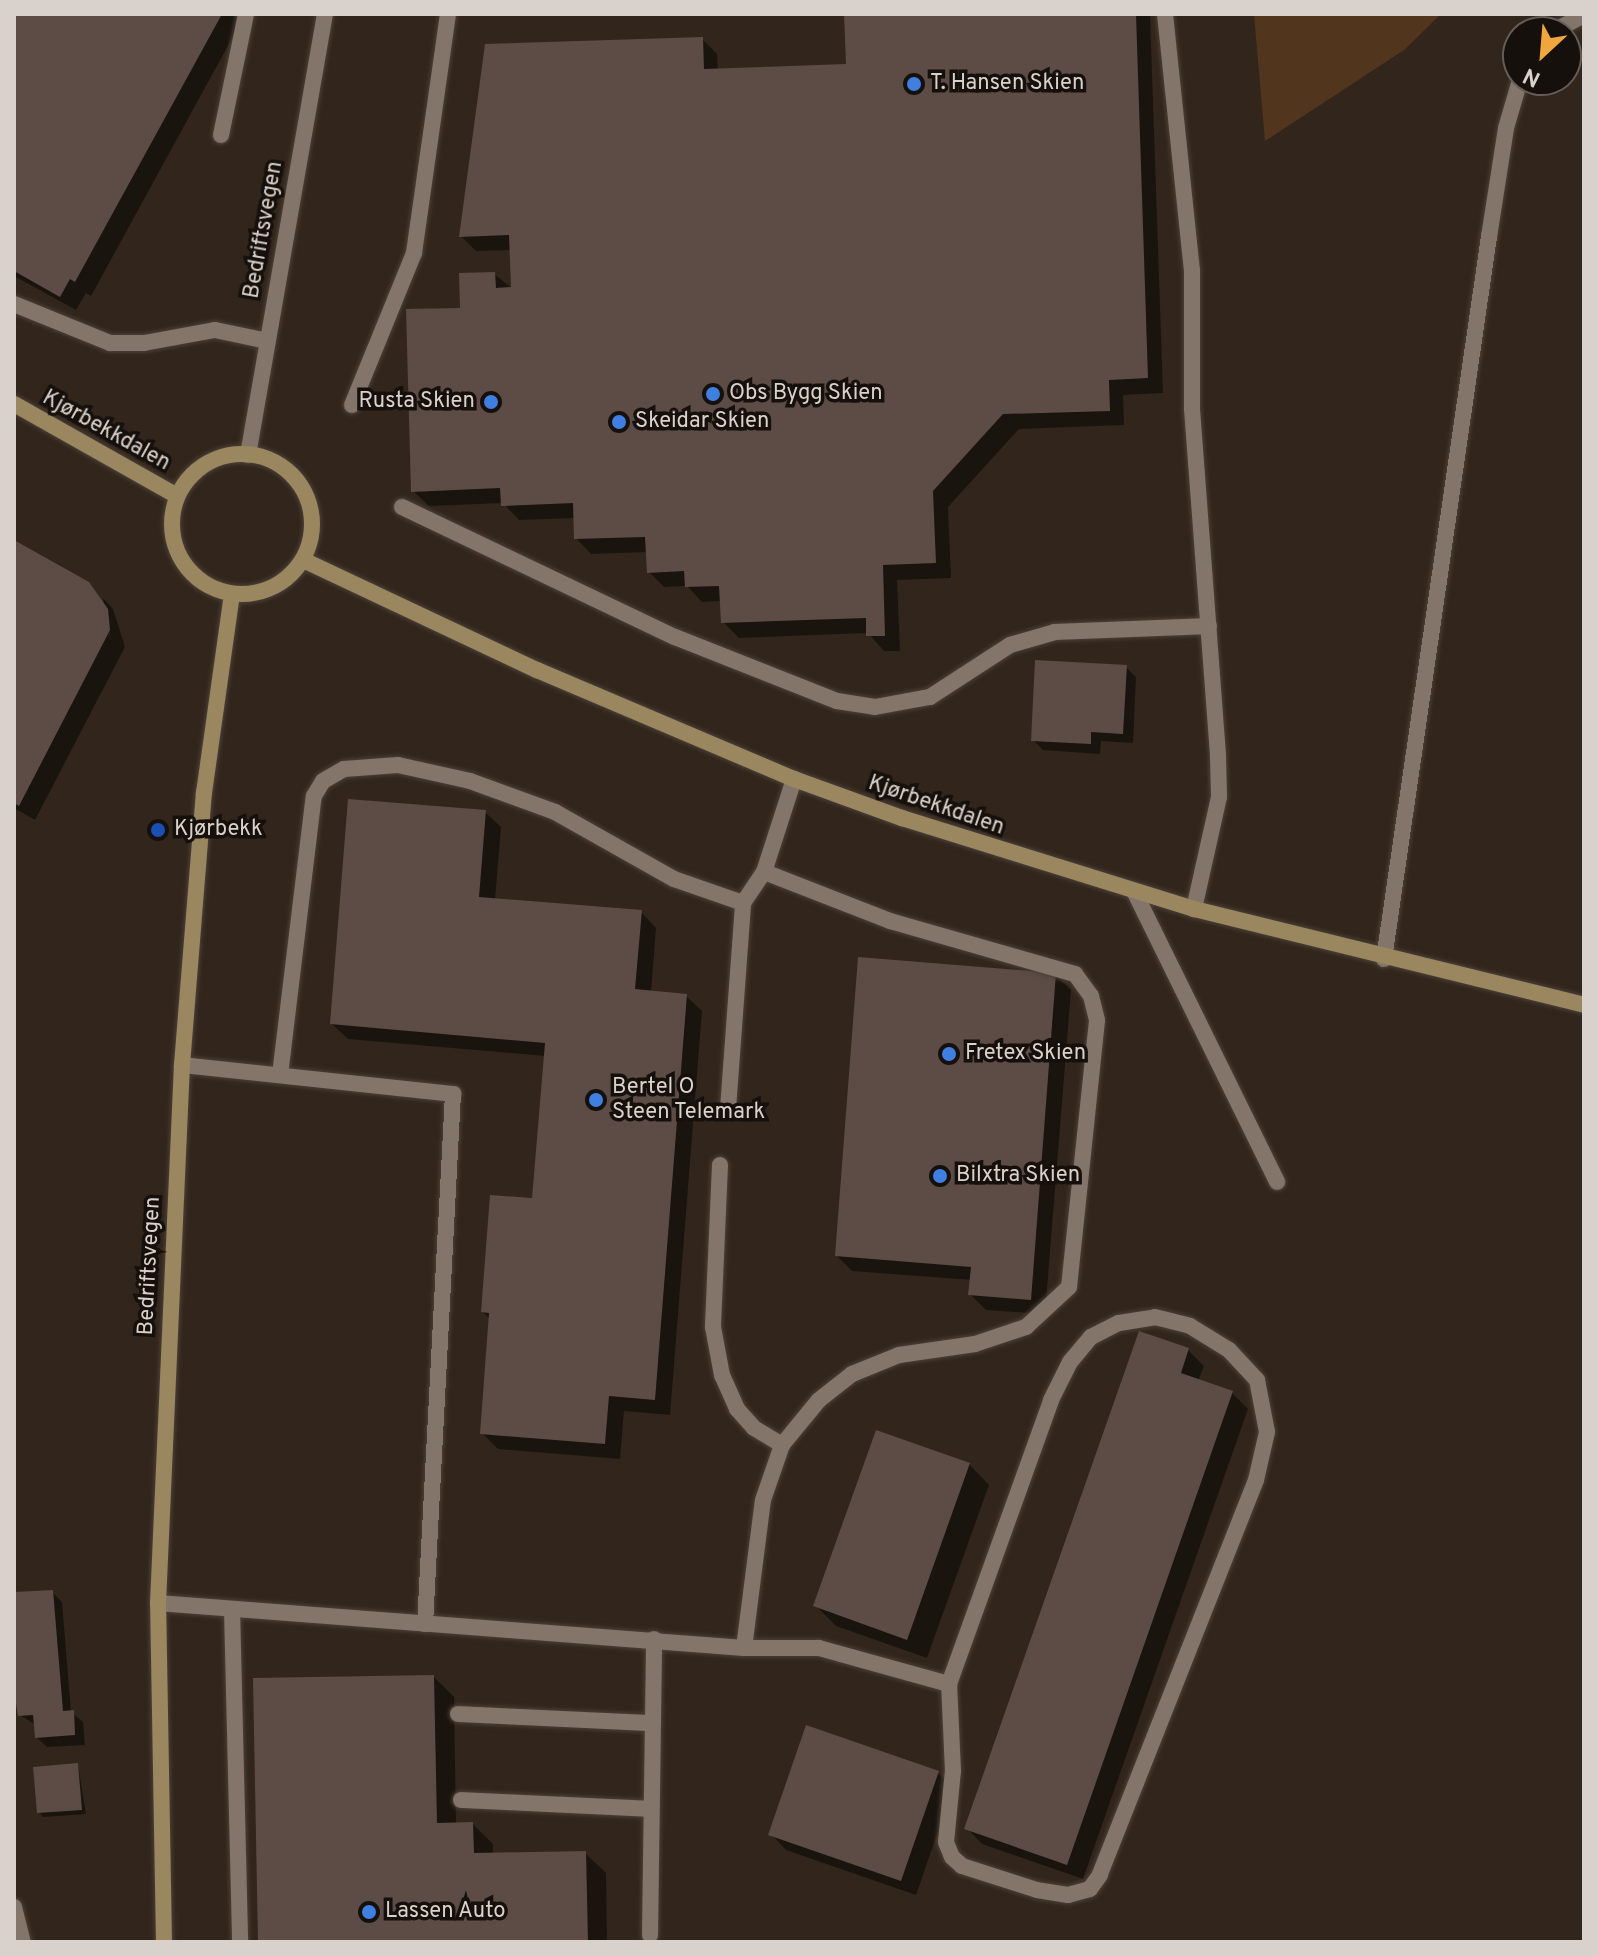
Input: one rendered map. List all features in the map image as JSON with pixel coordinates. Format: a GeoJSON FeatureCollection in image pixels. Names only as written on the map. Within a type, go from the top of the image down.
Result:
{"type":"FeatureCollection","features":[{"type":"Feature","properties":{"kind":"street"},"geometry":{"type":"LineString","coordinates":[[221,135],[246,14]]}},
{"type":"Feature","properties":{"kind":"street","name":"Bedriftsvegen"},"geometry":{"type":"LineString","coordinates":[[248,455],[325,14]]}},
{"type":"Feature","properties":{"kind":"street"},"geometry":{"type":"LineString","coordinates":[[352,405],[414,253],[448,14]]}},
{"type":"Feature","properties":{"kind":"street"},"geometry":{"type":"LineString","coordinates":[[1165,14],[1192,270],[1192,409],[1219,797],[1194,909]]}},
{"type":"Feature","properties":{"kind":"street"},"geometry":{"type":"LineString","coordinates":[[1384,959],[1494,206],[1517,96]]}},
{"type":"Feature","properties":{"kind":"street"},"geometry":{"type":"LineString","coordinates":[[14,304],[110,343],[144,343],[215,330],[267,341]]}},
{"type":"Feature","properties":{"kind":"street","name":"Kjørbekkdalen"},"geometry":{"type":"LineString","coordinates":[[14,404],[177,496]]}},
{"type":"Feature","properties":{"kind":"street"},"geometry":{"type":"LineString","coordinates":[[248,455],[271,460],[304,492],[312,526],[303,560],[285,581],[260,593],[232,594],[208,586],[188,570],[175,547],[171,522],[177,496],[206,464],[248,455]]}},
{"type":"Feature","properties":{"kind":"street"},"geometry":{"type":"LineString","coordinates":[[402,507],[675,637],[837,701],[875,707],[930,697],[1010,645],[1055,632],[1209,626]]}},
{"type":"Feature","properties":{"kind":"street","name":"Kjørbekkdalen"},"geometry":{"type":"LineString","coordinates":[[303,560],[537,670],[794,779],[1135,893],[1384,959],[1584,1005]]}},
{"type":"Feature","properties":{"kind":"street","name":"Bedriftsvegen"},"geometry":{"type":"LineString","coordinates":[[164,1942],[158,1603],[182,1065],[204,793],[232,594]]}},
{"type":"Feature","properties":{"kind":"street"},"geometry":{"type":"LineString","coordinates":[[280,1075],[314,796],[323,781],[344,769],[398,765],[470,781],[555,812],[674,879],[743,903]]}},
{"type":"Feature","properties":{"kind":"street"},"geometry":{"type":"LineString","coordinates":[[728,1109],[743,903],[764,872],[794,779]]}},
{"type":"Feature","properties":{"kind":"street"},"geometry":{"type":"LineString","coordinates":[[744,1648],[763,1500],[782,1445],[819,1400],[852,1374],[899,1355],[975,1344],[1026,1327],[1069,1287],[1097,1020],[1091,996],[1075,974],[1045,962],[890,921],[764,872]]}},
{"type":"Feature","properties":{"kind":"street"},"geometry":{"type":"LineString","coordinates":[[1135,893],[1277,1182]]}},
{"type":"Feature","properties":{"kind":"street"},"geometry":{"type":"LineString","coordinates":[[182,1065],[453,1094],[425,1624]]}},
{"type":"Feature","properties":{"kind":"street"},"geometry":{"type":"LineString","coordinates":[[720,1165],[713,1327],[722,1375],[737,1409],[754,1428],[782,1445]]}},
{"type":"Feature","properties":{"kind":"street"},"geometry":{"type":"LineString","coordinates":[[1155,1317],[1190,1326],[1229,1350],[1257,1380],[1266,1408],[1267,1432],[1256,1480],[1100,1875],[1090,1889],[1068,1895],[1037,1890],[962,1866],[952,1857],[946,1842],[953,1771],[949,1684],[1051,1400],[1091,1337],[1119,1323],[1155,1317]]}},
{"type":"Feature","properties":{"kind":"street"},"geometry":{"type":"LineString","coordinates":[[158,1603],[744,1648],[819,1648],[949,1684]]}},
{"type":"Feature","properties":{"kind":"street"},"geometry":{"type":"LineString","coordinates":[[232,1609],[240,1942]]}},
{"type":"Feature","properties":{"kind":"street"},"geometry":{"type":"LineString","coordinates":[[650,1935],[654,1639]]}},
{"type":"Feature","properties":{"kind":"street"},"geometry":{"type":"LineString","coordinates":[[458,1714],[651,1723]]}},
{"type":"Feature","properties":{"kind":"street"},"geometry":{"type":"LineString","coordinates":[[461,1800],[651,1809]]}},
{"type":"Feature","properties":{"kind":"street"},"geometry":{"type":"LineString","coordinates":[[14,1907],[23,1942]]}},
{"type":"Feature","properties":{"kind":"shaded area"},"geometry":{"type":"Polygon","coordinates":[[[1254,14],[1441,14],[1404,50],[1265,141],[1254,14]]]}},
{"type":"Feature","properties":{"kind":"building"},"geometry":{"type":"Polygon","coordinates":[[[14,14],[222,14],[75,282],[70,279],[60,297],[14,271],[14,14]]]}},
{"type":"Feature","properties":{"kind":"building"},"geometry":{"type":"Polygon","coordinates":[[[844,14],[1136,14],[1148,378],[1109,380],[1110,411],[1003,414],[933,491],[936,563],[883,565],[885,636],[866,636],[866,618],[721,623],[719,586],[685,587],[684,571],[647,573],[645,537],[574,539],[573,503],[501,506],[500,488],[411,492],[406,309],[460,308],[459,273],[495,272],[496,288],[511,287],[509,235],[459,237],[485,44],[703,37],[704,69],[846,64],[844,14]]]}},
{"type":"Feature","properties":{"kind":"building"},"geometry":{"type":"Polygon","coordinates":[[[14,540],[89,582],[108,609],[110,630],[19,806],[14,803],[14,540]]]}},
{"type":"Feature","properties":{"kind":"building"},"geometry":{"type":"Polygon","coordinates":[[[1035,660],[1127,665],[1123,734],[1091,732],[1091,744],[1031,741],[1035,660]]]}},
{"type":"Feature","properties":{"kind":"building"},"geometry":{"type":"Polygon","coordinates":[[[348,799],[486,810],[479,897],[642,910],[635,989],[687,994],[655,1400],[609,1396],[605,1444],[480,1434],[489,1313],[481,1312],[490,1195],[532,1198],[545,1043],[330,1024],[348,799]]]}},
{"type":"Feature","properties":{"kind":"building"},"geometry":{"type":"Polygon","coordinates":[[[858,957],[1056,973],[1031,1300],[968,1295],[971,1267],[835,1256],[858,957]]]}},
{"type":"Feature","properties":{"kind":"building"},"geometry":{"type":"Polygon","coordinates":[[[1139,1331],[1189,1348],[1181,1373],[1233,1391],[1067,1865],[964,1829],[1139,1331]]]}},
{"type":"Feature","properties":{"kind":"building"},"geometry":{"type":"Polygon","coordinates":[[[876,1430],[970,1463],[907,1640],[813,1606],[876,1430]]]}},
{"type":"Feature","properties":{"kind":"building"},"geometry":{"type":"Polygon","coordinates":[[[53,1590],[63,1711],[74,1710],[75,1735],[35,1738],[33,1715],[18,1716],[14,1690],[14,1592],[53,1590]]]}},
{"type":"Feature","properties":{"kind":"building"},"geometry":{"type":"Polygon","coordinates":[[[434,1675],[437,1823],[473,1822],[474,1853],[586,1851],[588,1942],[258,1942],[253,1678],[434,1675]]]}},
{"type":"Feature","properties":{"kind":"building"},"geometry":{"type":"Polygon","coordinates":[[[806,1725],[939,1771],[901,1881],[768,1835],[806,1725]]]}},
{"type":"Feature","properties":{"kind":"building"},"geometry":{"type":"Polygon","coordinates":[[[78,1763],[82,1810],[37,1813],[33,1767],[78,1763]]]}},
{"type":"Feature","properties":{"kind":"place","name":"T. Hansen Skien"},"geometry":{"type":"Point","coordinates":[914,84]}},
{"type":"Feature","properties":{"kind":"place","name":"Obs Bygg Skien"},"geometry":{"type":"Point","coordinates":[713,394]}},
{"type":"Feature","properties":{"kind":"place","name":"Rusta Skien"},"geometry":{"type":"Point","coordinates":[491,402]}},
{"type":"Feature","properties":{"kind":"place","name":"Skeidar Skien"},"geometry":{"type":"Point","coordinates":[619,422]}},
{"type":"Feature","properties":{"kind":"place","name":"Kjørbekk"},"geometry":{"type":"Point","coordinates":[158,830]}},
{"type":"Feature","properties":{"kind":"place","name":"Fretex Skien"},"geometry":{"type":"Point","coordinates":[949,1054]}},
{"type":"Feature","properties":{"kind":"place","name":"Bertel O Steen Telemark"},"geometry":{"type":"Point","coordinates":[596,1100]}},
{"type":"Feature","properties":{"kind":"place","name":"Bilxtra Skien"},"geometry":{"type":"Point","coordinates":[940,1176]}},
{"type":"Feature","properties":{"kind":"place","name":"Lassen Auto"},"geometry":{"type":"Point","coordinates":[369,1912]}}]}
